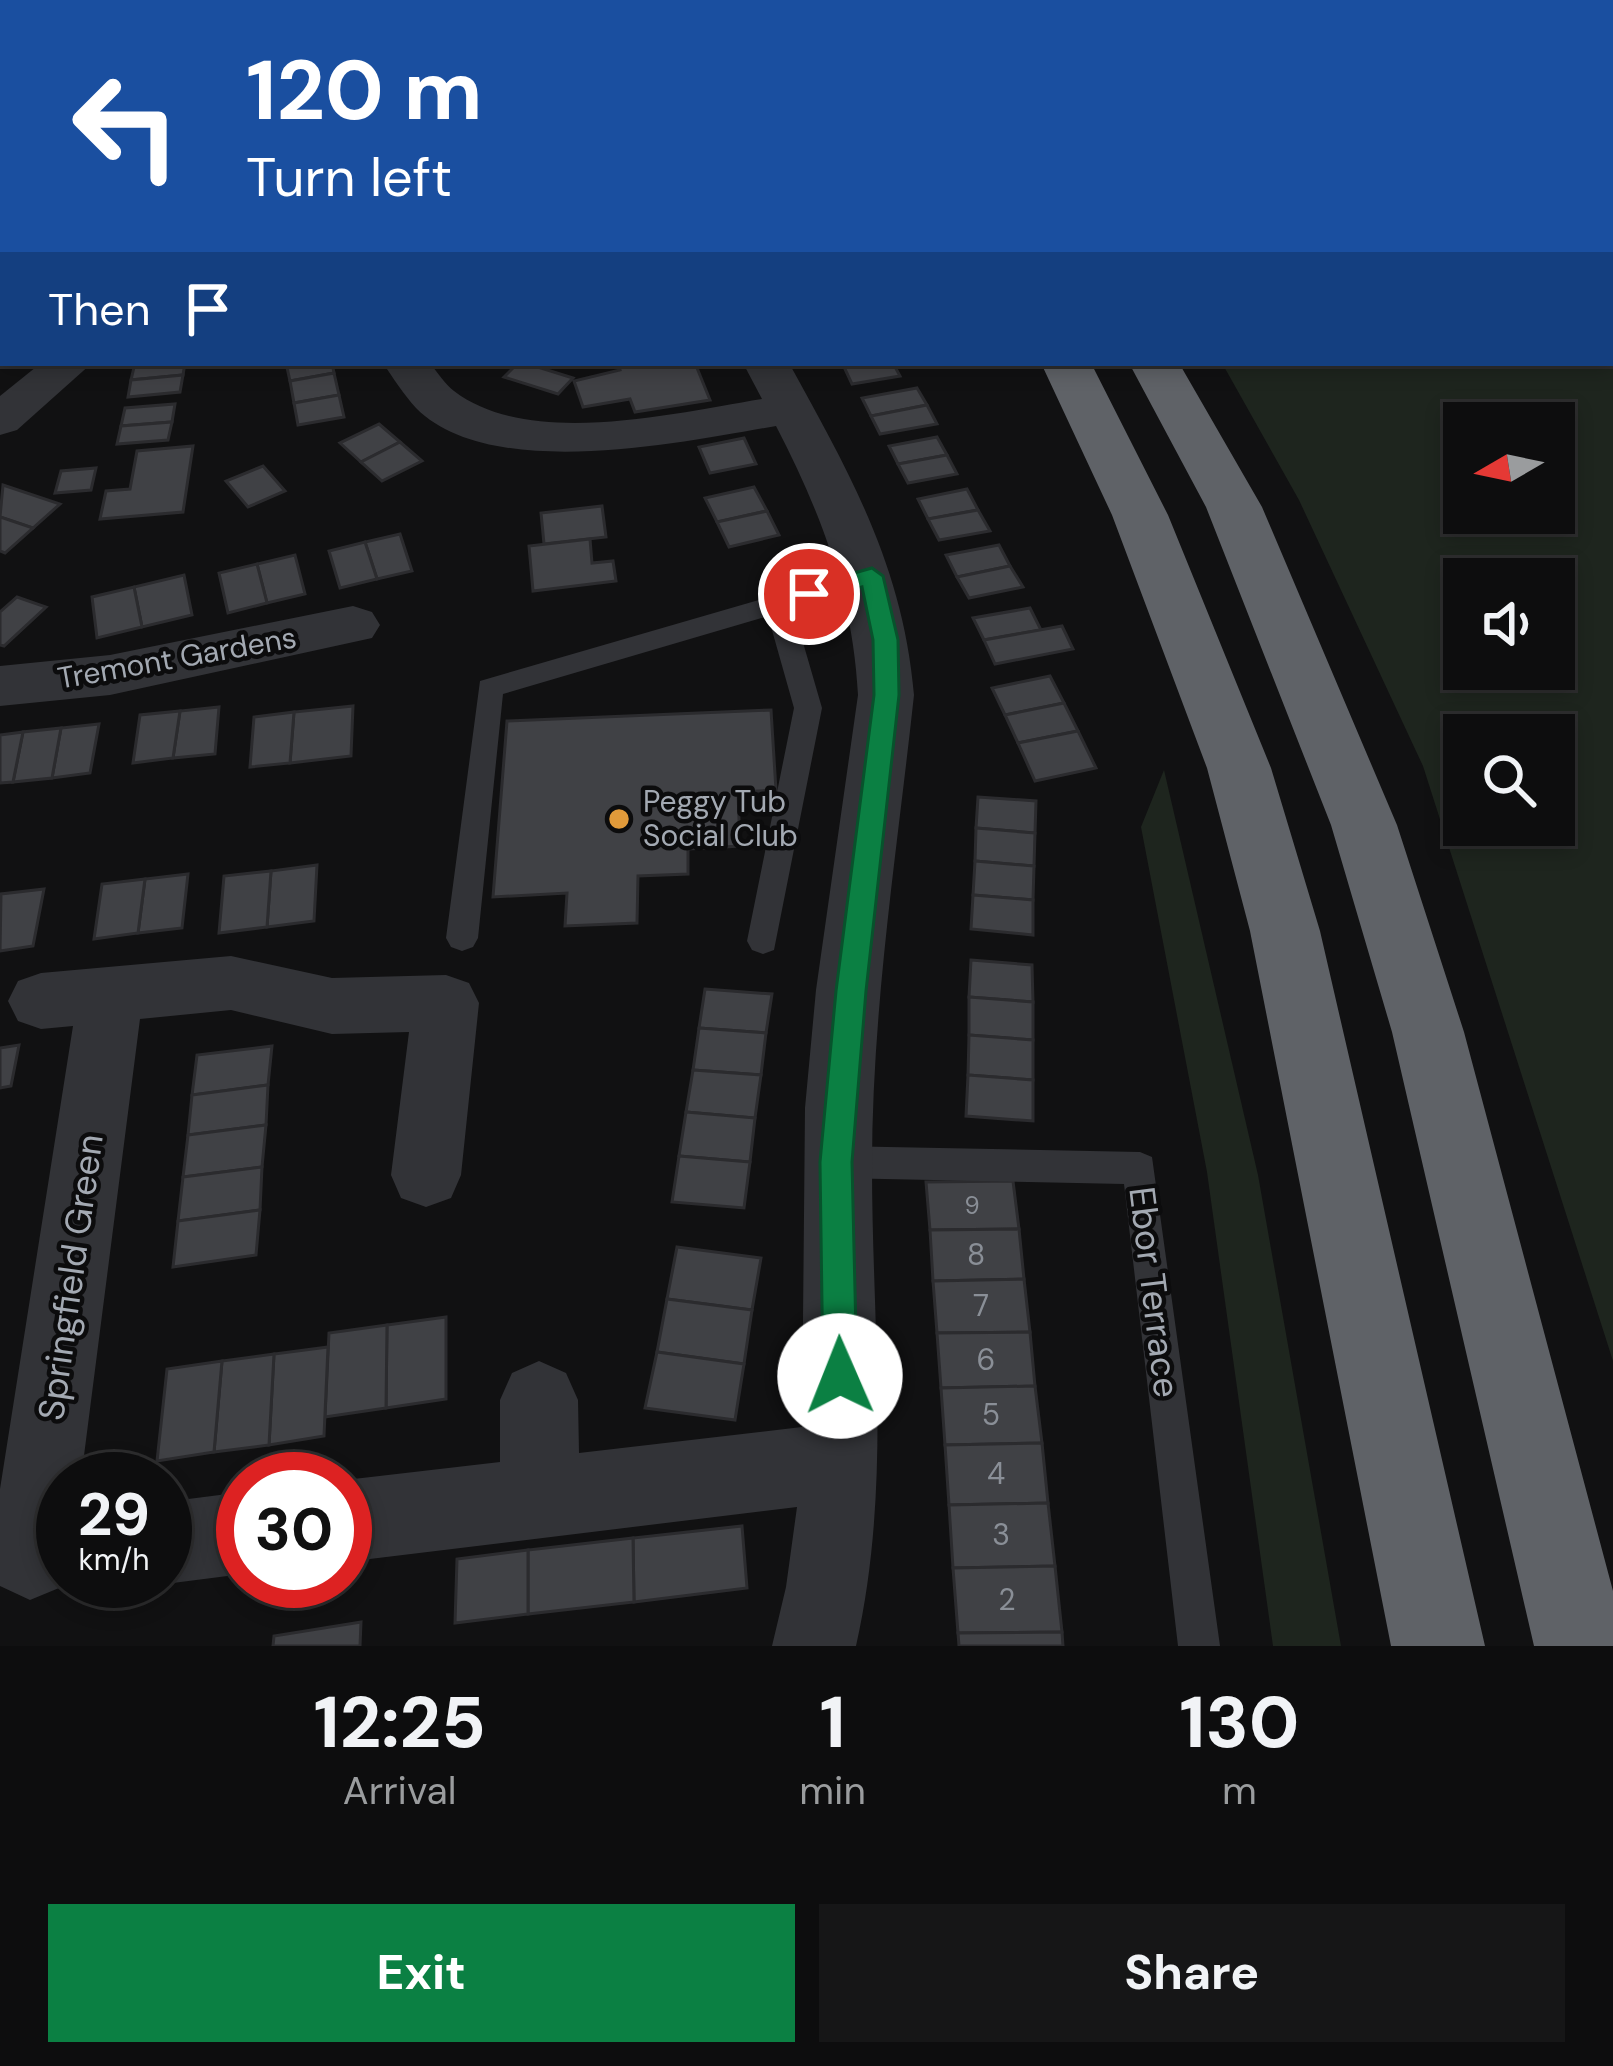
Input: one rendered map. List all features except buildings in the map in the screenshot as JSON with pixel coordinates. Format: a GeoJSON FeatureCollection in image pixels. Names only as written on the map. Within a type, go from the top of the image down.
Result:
{"type":"FeatureCollection","features":[{"type":"Feature","properties":{"kind":"highway"},"geometry":{"type":"LineString","coordinates":[[1067,366],[1140,515],[1239,768],[1285,931],[1438,1646]]}},
{"type":"Feature","properties":{"kind":"highway"},"geometry":{"type":"LineString","coordinates":[[1156,366],[1234,507],[1364,825],[1428,1032],[1581,1646]]}},
{"type":"Feature","properties":{"kind":"street"},"geometry":{"type":"LineString","coordinates":[[0,420],[65,366]]}},
{"type":"Feature","properties":{"kind":"street"},"geometry":{"type":"LineString","coordinates":[[407,366],[414,380],[480,427],[548,439],[778,386],[872,576],[886,640],[886,695],[836,1162],[841,1462],[826,1605],[814,1646]]}},
{"type":"Feature","properties":{"kind":"street","name":"Tremont Gardens"},"geometry":{"type":"LineString","coordinates":[[0,686],[110,675],[353,625]]}},
{"type":"Feature","properties":{"kind":"street","name":"Springfield Green"},"geometry":{"type":"LineString","coordinates":[[31,1559],[75,998],[231,982],[332,1006],[446,1003],[426,1175]]}},
{"type":"Feature","properties":{"kind":"street"},"geometry":{"type":"LineString","coordinates":[[539,1400],[539,1498]]}},
{"type":"Feature","properties":{"kind":"street"},"geometry":{"type":"LineString","coordinates":[[372,1518],[841,1462]]}},
{"type":"Feature","properties":{"kind":"lane"},"geometry":{"type":"LineString","coordinates":[[461,938],[490,688],[872,576]]}},
{"type":"Feature","properties":{"kind":"lane"},"geometry":{"type":"LineString","coordinates":[[764,941],[808,708],[778,603]]}},
{"type":"Feature","properties":{"kind":"lane","name":"Ebor Terrace"},"geometry":{"type":"LineString","coordinates":[[836,1162],[1140,1168],[1199,1646]]}},
{"type":"Feature","properties":{"kind":"shaded area"},"geometry":{"type":"Polygon","coordinates":[[[1224,366],[1613,366],[1613,1361],[1449,846],[1575,846],[1575,714],[1443,714],[1443,829],[1423,766],[1299,500],[1224,366]]]}},
{"type":"Feature","properties":{"kind":"shaded area"},"geometry":{"type":"Polygon","coordinates":[[[1164,770],[1258,1175],[1341,1646],[1273,1646],[1207,1172],[1141,827],[1164,770]]]}},
{"type":"Feature","properties":{"kind":"place","name":"Peggy Tub Social Club"},"geometry":{"type":"Point","coordinates":[619,819]}},
{"type":"Feature","properties":{"kind":"route"},"geometry":{"type":"LineString","coordinates":[[809,594],[872,576],[886,640],[886,695],[836,1162],[840,1376]]}}]}
